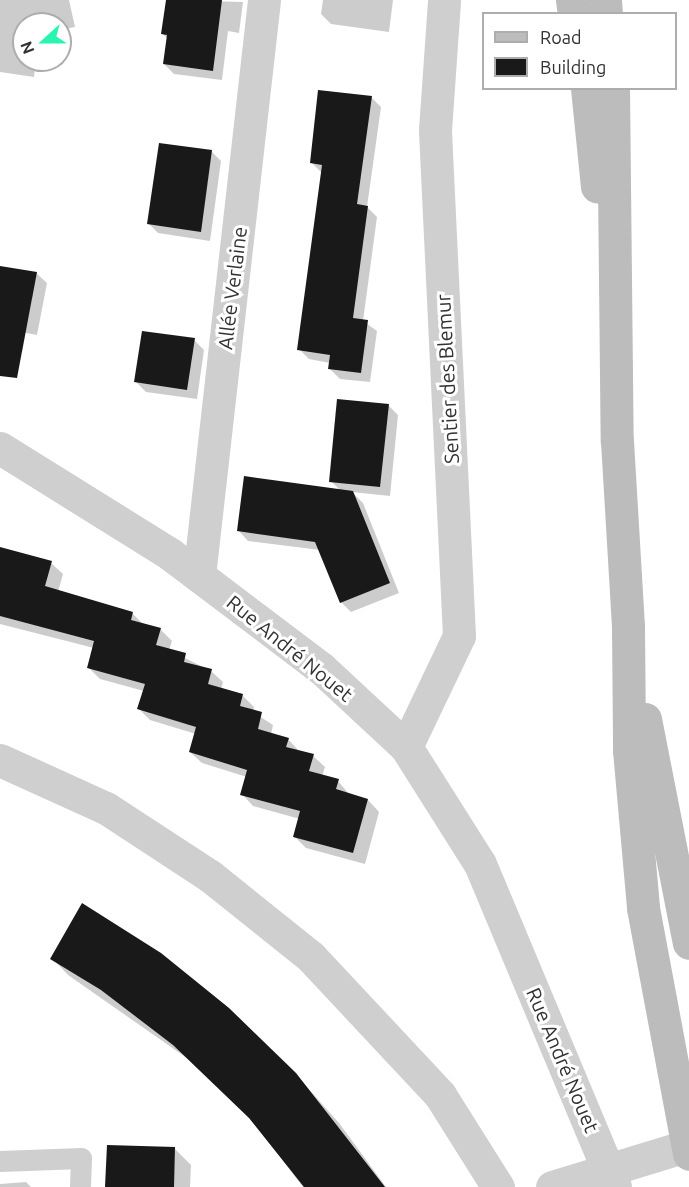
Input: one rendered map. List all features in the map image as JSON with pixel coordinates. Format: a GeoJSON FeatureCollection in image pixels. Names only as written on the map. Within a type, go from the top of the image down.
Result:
{"type":"FeatureCollection","features":[{"type":"Feature","properties":{"kind":"main road"},"geometry":{"type":"LineString","coordinates":[[587,90],[615,354]]}},
{"type":"Feature","properties":{"kind":"main road"},"geometry":{"type":"LineString","coordinates":[[613,90],[615,354],[628,626],[629,750],[643,908],[688,1148]]}},
{"type":"Feature","properties":{"kind":"main road"},"geometry":{"type":"LineString","coordinates":[[628,626],[689,943]]}},
{"type":"Feature","properties":{"kind":"street","name":"Allée Verlaine"},"geometry":{"type":"LineString","coordinates":[[199,576],[264,0]]}},
{"type":"Feature","properties":{"kind":"street","name":"Sentier des Blemur"},"geometry":{"type":"LineString","coordinates":[[406,747],[459,636],[435,130],[444,0]]}},
{"type":"Feature","properties":{"kind":"street","name":"Rue André Nouet"},"geometry":{"type":"LineString","coordinates":[[0,448],[170,554],[321,668],[406,747],[480,864],[612,1178]]}},
{"type":"Feature","properties":{"kind":"street"},"geometry":{"type":"LineString","coordinates":[[0,760],[106,807],[210,876],[310,957],[440,1095],[498,1187]]}},
{"type":"Feature","properties":{"kind":"street"},"geometry":{"type":"LineString","coordinates":[[552,1187],[612,1178],[688,1148]]}},
{"type":"Feature","properties":{"kind":"lane"},"geometry":{"type":"LineString","coordinates":[[0,1161],[81,1158],[80,1187]]}},
{"type":"Feature","properties":{"kind":"building"},"geometry":{"type":"Polygon","coordinates":[[[166,0],[222,0],[213,71],[163,64],[167,35],[161,34],[166,0]]]}},
{"type":"Feature","properties":{"kind":"building"},"geometry":{"type":"Polygon","coordinates":[[[318,90],[372,96],[357,204],[368,206],[353,318],[368,320],[361,373],[328,369],[330,355],[297,350],[322,165],[310,163],[318,90]]]}},
{"type":"Feature","properties":{"kind":"building"},"geometry":{"type":"Polygon","coordinates":[[[159,143],[212,150],[201,232],[147,224],[159,143]]]}},
{"type":"Feature","properties":{"kind":"building"},"geometry":{"type":"Polygon","coordinates":[[[0,266],[37,272],[17,378],[0,376],[0,266]]]}},
{"type":"Feature","properties":{"kind":"building"},"geometry":{"type":"Polygon","coordinates":[[[142,331],[195,338],[187,390],[134,382],[142,331]]]}},
{"type":"Feature","properties":{"kind":"building"},"geometry":{"type":"Polygon","coordinates":[[[337,399],[389,404],[380,487],[329,482],[337,399]]]}},
{"type":"Feature","properties":{"kind":"building"},"geometry":{"type":"Polygon","coordinates":[[[244,476],[353,491],[390,583],[340,603],[315,542],[237,531],[244,476]]]}},
{"type":"Feature","properties":{"kind":"building"},"geometry":{"type":"Polygon","coordinates":[[[0,547],[52,561],[45,586],[133,612],[131,620],[161,628],[156,645],[186,653],[184,662],[212,669],[208,684],[243,694],[240,706],[262,712],[258,729],[289,738],[286,747],[314,754],[309,771],[339,779],[336,789],[368,799],[353,853],[293,837],[300,811],[240,795],[247,770],[189,752],[196,727],[137,709],[145,684],[87,668],[94,641],[0,616],[0,547]]]}},
{"type":"Feature","properties":{"kind":"building"},"geometry":{"type":"Polygon","coordinates":[[[82,903],[161,953],[229,1008],[296,1073],[385,1187],[304,1187],[249,1118],[173,1045],[101,990],[50,959],[82,903]]]}},
{"type":"Feature","properties":{"kind":"building"},"geometry":{"type":"Polygon","coordinates":[[[107,1145],[175,1147],[174,1187],[105,1187],[107,1145]]]}}]}
